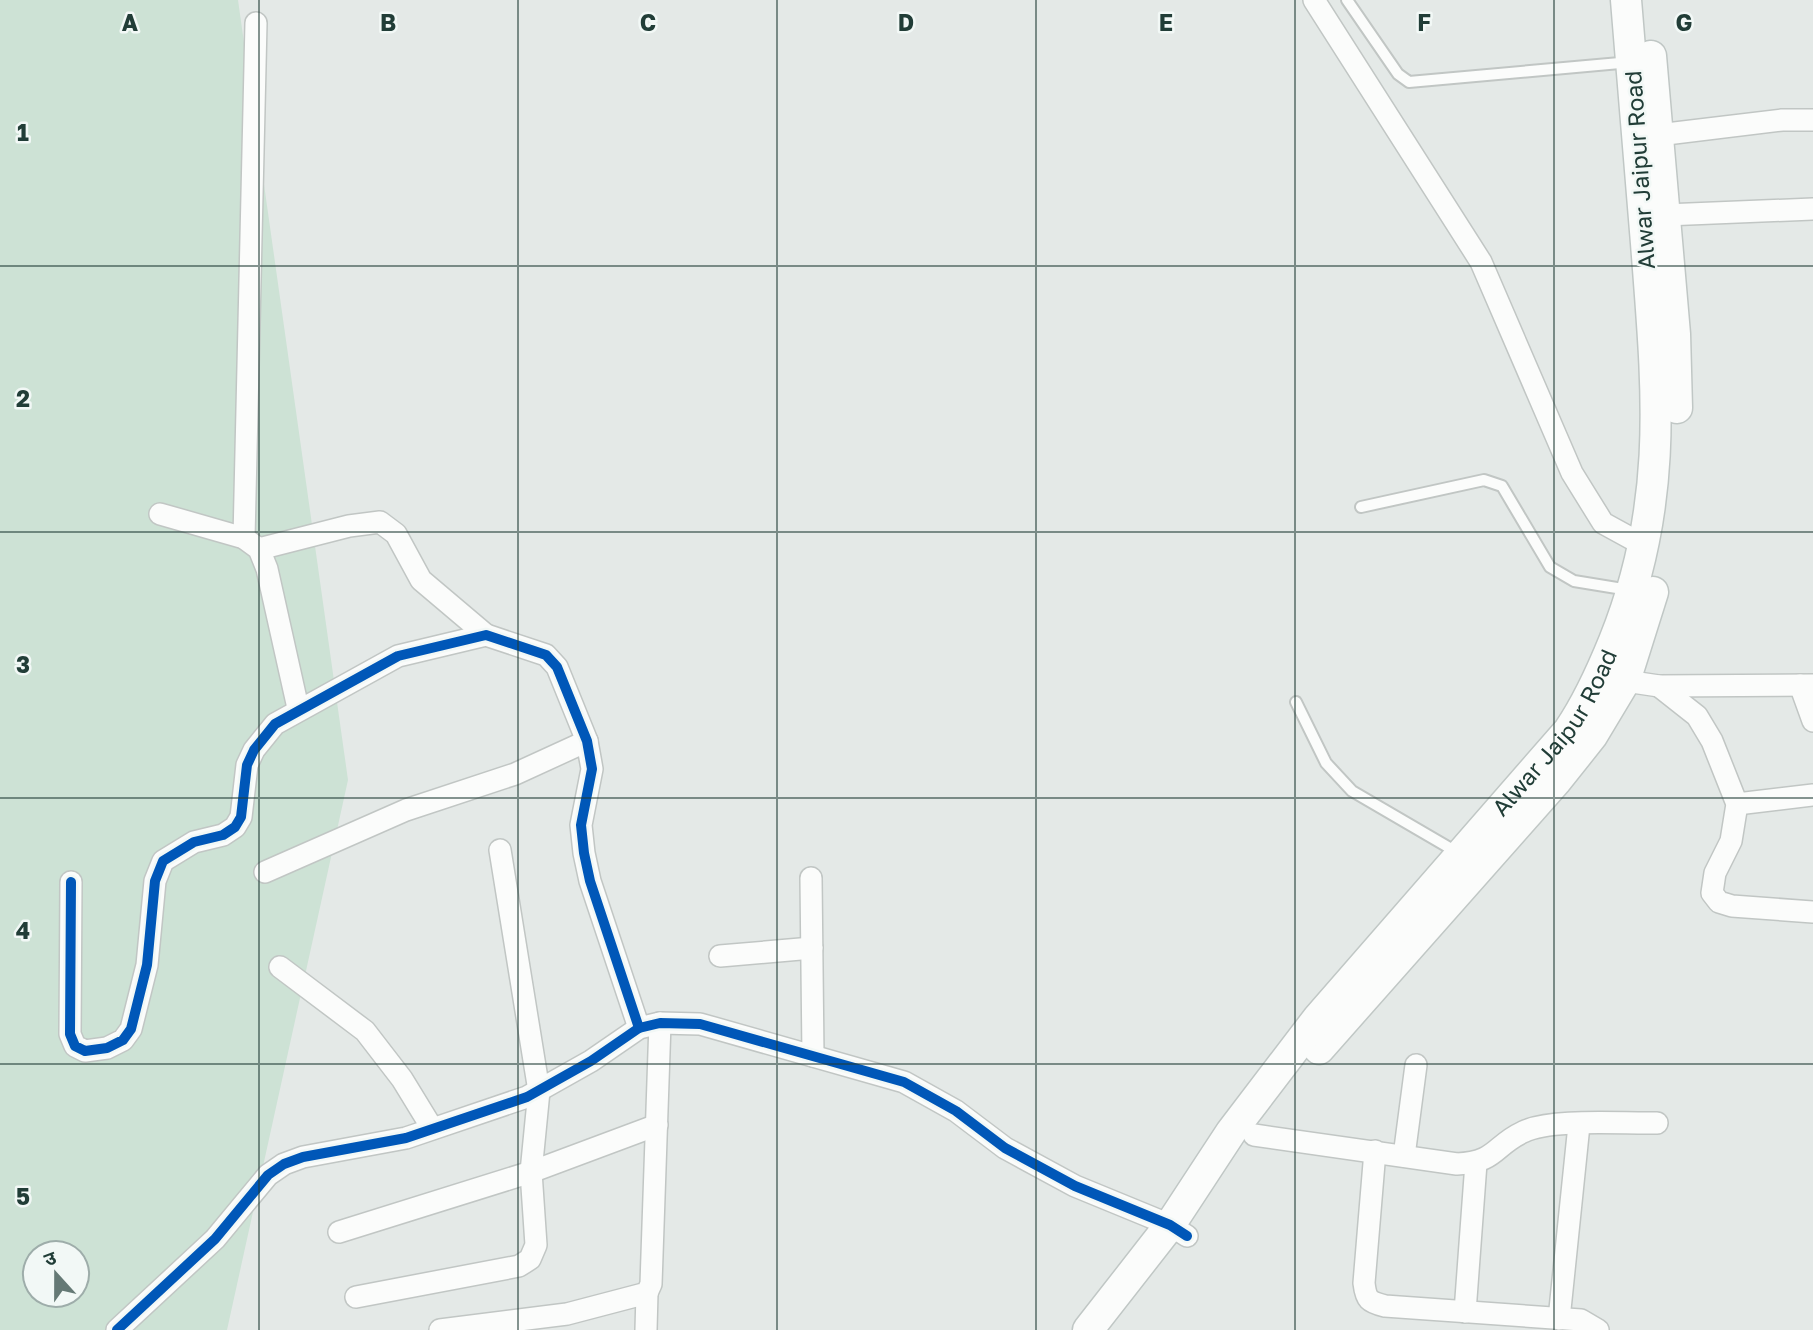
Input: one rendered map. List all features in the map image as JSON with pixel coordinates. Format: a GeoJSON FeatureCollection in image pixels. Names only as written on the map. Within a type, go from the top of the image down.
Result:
{"type":"FeatureCollection","features":[{"type":"Feature","properties":{"kind":"main road","name":"Alwar Jaipur Road"},"geometry":{"type":"LineString","coordinates":[[1088,1330],[1178,1231],[1338,1026],[1557,780],[1592,736],[1612,679],[1656,580],[1671,518],[1676,469],[1675,334],[1665,215],[1650,166],[1632,62],[1626,0]]}},
{"type":"Feature","properties":{"kind":"main road","name":"Alwar Jaipur Road"},"geometry":{"type":"LineString","coordinates":[[1114,1330],[1178,1231],[1231,1132],[1318,1018],[1612,679],[1654,497],[1657,403],[1650,166],[1658,135],[1646,0]]}},
{"type":"Feature","properties":{"kind":"street"},"geometry":{"type":"LineString","coordinates":[[1314,0],[1481,262],[1572,473],[1603,523],[1644,546]]}},
{"type":"Feature","properties":{"kind":"street"},"geometry":{"type":"LineString","coordinates":[[256,23],[252,544],[267,569],[298,708]]}},
{"type":"Feature","properties":{"kind":"street"},"geometry":{"type":"LineString","coordinates":[[1658,135],[1782,120],[1813,120]]}},
{"type":"Feature","properties":{"kind":"street"},"geometry":{"type":"LineString","coordinates":[[1665,215],[1813,209]]}},
{"type":"Feature","properties":{"kind":"street"},"geometry":{"type":"LineString","coordinates":[[160,514],[252,544],[380,522],[396,534],[421,580],[486,635],[546,655],[557,667],[587,741],[592,769],[581,825],[584,853],[590,881],[639,1028]]}},
{"type":"Feature","properties":{"kind":"street"},"geometry":{"type":"LineString","coordinates":[[71,882],[70,1034],[75,1046],[85,1051],[107,1048],[123,1040],[131,1029],[148,965],[155,881],[163,861],[194,842],[223,835],[234,827],[241,817],[247,765],[254,750],[275,724],[298,708],[398,656],[486,635]]}},
{"type":"Feature","properties":{"kind":"street"},"geometry":{"type":"LineString","coordinates":[[1612,679],[1659,686],[1806,685],[1813,721]]}},
{"type":"Feature","properties":{"kind":"street"},"geometry":{"type":"LineString","coordinates":[[1659,686],[1697,716],[1712,741],[1737,804],[1731,841],[1715,873],[1712,893],[1719,902],[1732,906],[1813,912]]}},
{"type":"Feature","properties":{"kind":"street"},"geometry":{"type":"LineString","coordinates":[[265,872],[406,810],[515,774],[587,741]]}},
{"type":"Feature","properties":{"kind":"street"},"geometry":{"type":"LineString","coordinates":[[1737,804],[1813,795]]}},
{"type":"Feature","properties":{"kind":"street"},"geometry":{"type":"LineString","coordinates":[[356,1297],[519,1266],[530,1259],[536,1245],[531,1172],[538,1091],[499,850]]}},
{"type":"Feature","properties":{"kind":"street"},"geometry":{"type":"LineString","coordinates":[[811,878],[813,1056]]}},
{"type":"Feature","properties":{"kind":"street"},"geometry":{"type":"LineString","coordinates":[[720,956],[812,948]]}},
{"type":"Feature","properties":{"kind":"street"},"geometry":{"type":"LineString","coordinates":[[280,967],[365,1031],[402,1079],[432,1128]]}},
{"type":"Feature","properties":{"kind":"street"},"geometry":{"type":"LineString","coordinates":[[646,1330],[660,1023]]}},
{"type":"Feature","properties":{"kind":"street"},"geometry":{"type":"LineString","coordinates":[[117,1330],[215,1239],[268,1175],[284,1164],[303,1157],[406,1138],[538,1091],[591,1061],[639,1028],[660,1023],[700,1024],[904,1082],[956,1111],[1005,1148],[1075,1186],[1178,1231]]}},
{"type":"Feature","properties":{"kind":"street"},"geometry":{"type":"LineString","coordinates":[[1404,1156],[1416,1065]]}},
{"type":"Feature","properties":{"kind":"street"},"geometry":{"type":"LineString","coordinates":[[1254,1135],[1457,1164],[1486,1160],[1522,1132],[1545,1126],[1657,1123]]}},
{"type":"Feature","properties":{"kind":"street"},"geometry":{"type":"LineString","coordinates":[[339,1232],[531,1172],[657,1125]]}},
{"type":"Feature","properties":{"kind":"street"},"geometry":{"type":"LineString","coordinates":[[1559,1319],[1579,1125]]}},
{"type":"Feature","properties":{"kind":"street"},"geometry":{"type":"LineString","coordinates":[[1375,1151],[1364,1283],[1365,1297],[1370,1302],[1385,1306],[1581,1320],[1598,1330]]}},
{"type":"Feature","properties":{"kind":"street"},"geometry":{"type":"LineString","coordinates":[[1465,1312],[1476,1163]]}},
{"type":"Feature","properties":{"kind":"street"},"geometry":{"type":"LineString","coordinates":[[440,1330],[524,1325],[647,1293]]}},
{"type":"Feature","properties":{"kind":"lane"},"geometry":{"type":"LineString","coordinates":[[1347,0],[1398,74],[1409,82],[1632,62]]}},
{"type":"Feature","properties":{"kind":"lane"},"geometry":{"type":"LineString","coordinates":[[1362,507],[1484,480],[1493,481],[1502,486],[1550,567],[1574,581],[1632,590]]}},
{"type":"Feature","properties":{"kind":"lane"},"geometry":{"type":"LineString","coordinates":[[1296,702],[1326,763],[1352,791],[1462,855]]}},
{"type":"Feature","properties":{"kind":"green space"},"geometry":{"type":"Polygon","coordinates":[[[0,0],[238,0],[348,780],[227,1330],[0,1330],[0,0]]]}},
{"type":"Feature","properties":{"kind":"cycle path"},"geometry":{"type":"LineString","coordinates":[[71,882],[70,1034],[75,1046],[85,1051],[107,1048],[123,1040],[131,1029],[147,965],[155,881],[163,861],[194,842],[223,835],[235,827],[241,817],[247,765],[254,750],[275,724],[398,656],[486,635],[546,655],[557,667],[587,741],[592,769],[581,825],[584,853],[590,881],[639,1028]]}},
{"type":"Feature","properties":{"kind":"cycle path"},"geometry":{"type":"LineString","coordinates":[[117,1330],[215,1239],[268,1175],[284,1164],[303,1157],[406,1138],[527,1097],[591,1061],[639,1028],[660,1023],[700,1024],[904,1082],[956,1111],[1005,1148],[1075,1186],[1170,1225],[1187,1236]]}}]}
